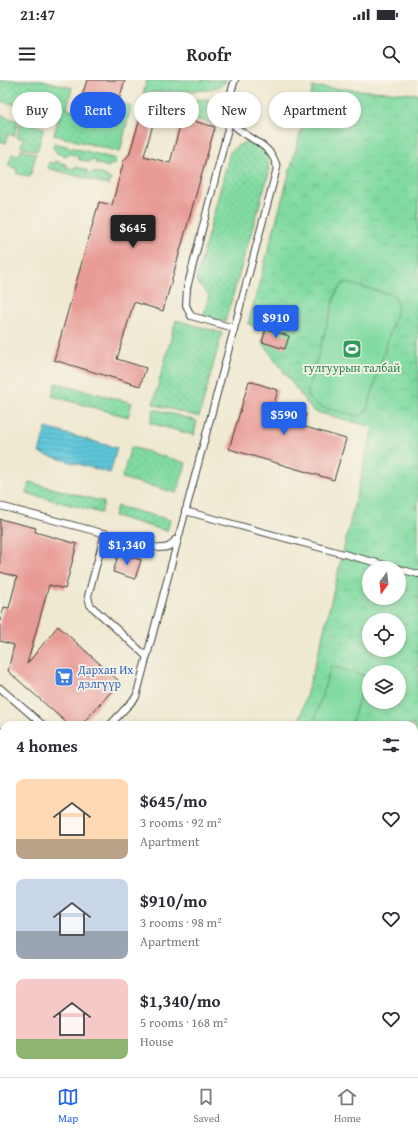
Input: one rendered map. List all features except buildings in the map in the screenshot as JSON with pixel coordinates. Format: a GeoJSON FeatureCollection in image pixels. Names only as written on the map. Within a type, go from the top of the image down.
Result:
{"type":"FeatureCollection","features":[{"type":"Feature","properties":{"kind":"lane"},"geometry":{"type":"LineString","coordinates":[[232,92],[235,80]]}},
{"type":"Feature","properties":{"kind":"lane"},"geometry":{"type":"LineString","coordinates":[[228,128],[187,288],[186,305],[191,316],[234,328]]}},
{"type":"Feature","properties":{"kind":"lane"},"geometry":{"type":"LineString","coordinates":[[114,721],[136,697],[277,168],[276,160],[270,151],[238,128]]}},
{"type":"Feature","properties":{"kind":"lane"},"geometry":{"type":"LineString","coordinates":[[0,506],[159,548],[165,548],[173,543],[178,535]]}},
{"type":"Feature","properties":{"kind":"lane"},"geometry":{"type":"LineString","coordinates":[[185,511],[372,561]]}},
{"type":"Feature","properties":{"kind":"lane"},"geometry":{"type":"LineString","coordinates":[[105,533],[88,596],[88,601],[90,605],[146,656]]}},
{"type":"Feature","properties":{"kind":"lane"},"geometry":{"type":"LineString","coordinates":[[406,570],[418,574]]}},
{"type":"Feature","properties":{"kind":"lane"},"geometry":{"type":"LineString","coordinates":[[0,688],[37,721]]}},
{"type":"Feature","properties":{"kind":"green space"},"geometry":{"type":"Polygon","coordinates":[[[0,80],[42,80],[72,88],[67,109],[70,110],[70,128],[126,128],[120,152],[54,135],[56,128],[62,128],[62,92],[12,92],[12,104],[0,101],[0,80]]]}},
{"type":"Feature","properties":{"kind":"green space"},"geometry":{"type":"Polygon","coordinates":[[[147,80],[227,80],[220,86],[208,90],[143,92],[147,80]]]}},
{"type":"Feature","properties":{"kind":"green space"},"geometry":{"type":"Polygon","coordinates":[[[313,87],[418,94],[418,721],[299,721],[321,643],[373,427],[313,411],[262,342],[265,329],[248,324],[302,128],[361,128],[361,92],[312,92],[313,87]]]}},
{"type":"Feature","properties":{"kind":"green space"},"geometry":{"type":"Polygon","coordinates":[[[199,100],[207,100],[207,122],[199,120],[199,100]]]}},
{"type":"Feature","properties":{"kind":"green space"},"geometry":{"type":"Polygon","coordinates":[[[126,105],[131,106],[126,127],[126,105]]]}},
{"type":"Feature","properties":{"kind":"green space"},"geometry":{"type":"Polygon","coordinates":[[[0,115],[12,119],[12,128],[16,128],[14,136],[8,134],[6,143],[0,141],[0,115]]]}},
{"type":"Feature","properties":{"kind":"green space"},"geometry":{"type":"Polygon","coordinates":[[[19,128],[44,128],[37,151],[21,147],[23,139],[17,137],[19,128]]]}},
{"type":"Feature","properties":{"kind":"green space"},"geometry":{"type":"Polygon","coordinates":[[[249,141],[260,144],[267,155],[269,172],[225,322],[203,317],[209,296],[196,281],[230,152],[239,145],[249,141]]]}},
{"type":"Feature","properties":{"kind":"green space"},"geometry":{"type":"Polygon","coordinates":[[[54,143],[116,159],[114,165],[110,164],[109,167],[95,163],[96,161],[91,159],[90,162],[78,159],[78,156],[70,154],[68,156],[56,153],[57,151],[53,149],[54,143]]]}},
{"type":"Feature","properties":{"kind":"green space"},"geometry":{"type":"Polygon","coordinates":[[[21,149],[36,154],[30,177],[16,173],[17,169],[8,166],[12,154],[19,155],[21,149]]]}},
{"type":"Feature","properties":{"kind":"green space"},"geometry":{"type":"Polygon","coordinates":[[[54,161],[66,164],[66,167],[74,169],[75,167],[87,170],[87,173],[92,174],[93,172],[107,176],[107,178],[111,179],[109,185],[48,168],[49,162],[54,164],[54,161]]]}},
{"type":"Feature","properties":{"kind":"green space","name":"гулгуурын талбай"},"geometry":{"type":"Polygon","coordinates":[[[347,283],[393,295],[397,303],[397,309],[368,406],[366,411],[361,415],[321,407],[312,402],[308,395],[308,390],[336,293],[342,285],[347,283]]]}},
{"type":"Feature","properties":{"kind":"green space"},"geometry":{"type":"Polygon","coordinates":[[[176,320],[222,333],[199,417],[153,404],[176,320]]]}},
{"type":"Feature","properties":{"kind":"green space"},"geometry":{"type":"Polygon","coordinates":[[[56,383],[132,403],[128,417],[52,396],[56,383]]]}},
{"type":"Feature","properties":{"kind":"green space"},"geometry":{"type":"Polygon","coordinates":[[[154,409],[197,421],[194,435],[150,423],[154,409]]]}},
{"type":"Feature","properties":{"kind":"green space"},"geometry":{"type":"Polygon","coordinates":[[[131,447],[186,463],[177,493],[122,478],[131,447]]]}},
{"type":"Feature","properties":{"kind":"green space"},"geometry":{"type":"Polygon","coordinates":[[[29,482],[104,502],[101,513],[26,493],[29,482]]]}},
{"type":"Feature","properties":{"kind":"green space"},"geometry":{"type":"Polygon","coordinates":[[[117,506],[170,520],[167,531],[114,516],[117,506]]]}},
{"type":"Feature","properties":{"kind":"green space"},"geometry":{"type":"Polygon","coordinates":[[[331,666],[362,675],[362,689],[352,721],[314,721],[331,666]]]}},
{"type":"Feature","properties":{"kind":"water"},"geometry":{"type":"Polygon","coordinates":[[[46,428],[117,448],[110,473],[39,453],[46,428]]]}},
{"type":"Feature","properties":{"kind":"place","name":"гулгуурын талбай"},"geometry":{"type":"Point","coordinates":[352,349]}},
{"type":"Feature","properties":{"kind":"place","name":"Дархан Их дэлгүүр"},"geometry":{"type":"Point","coordinates":[64,677]}}]}
